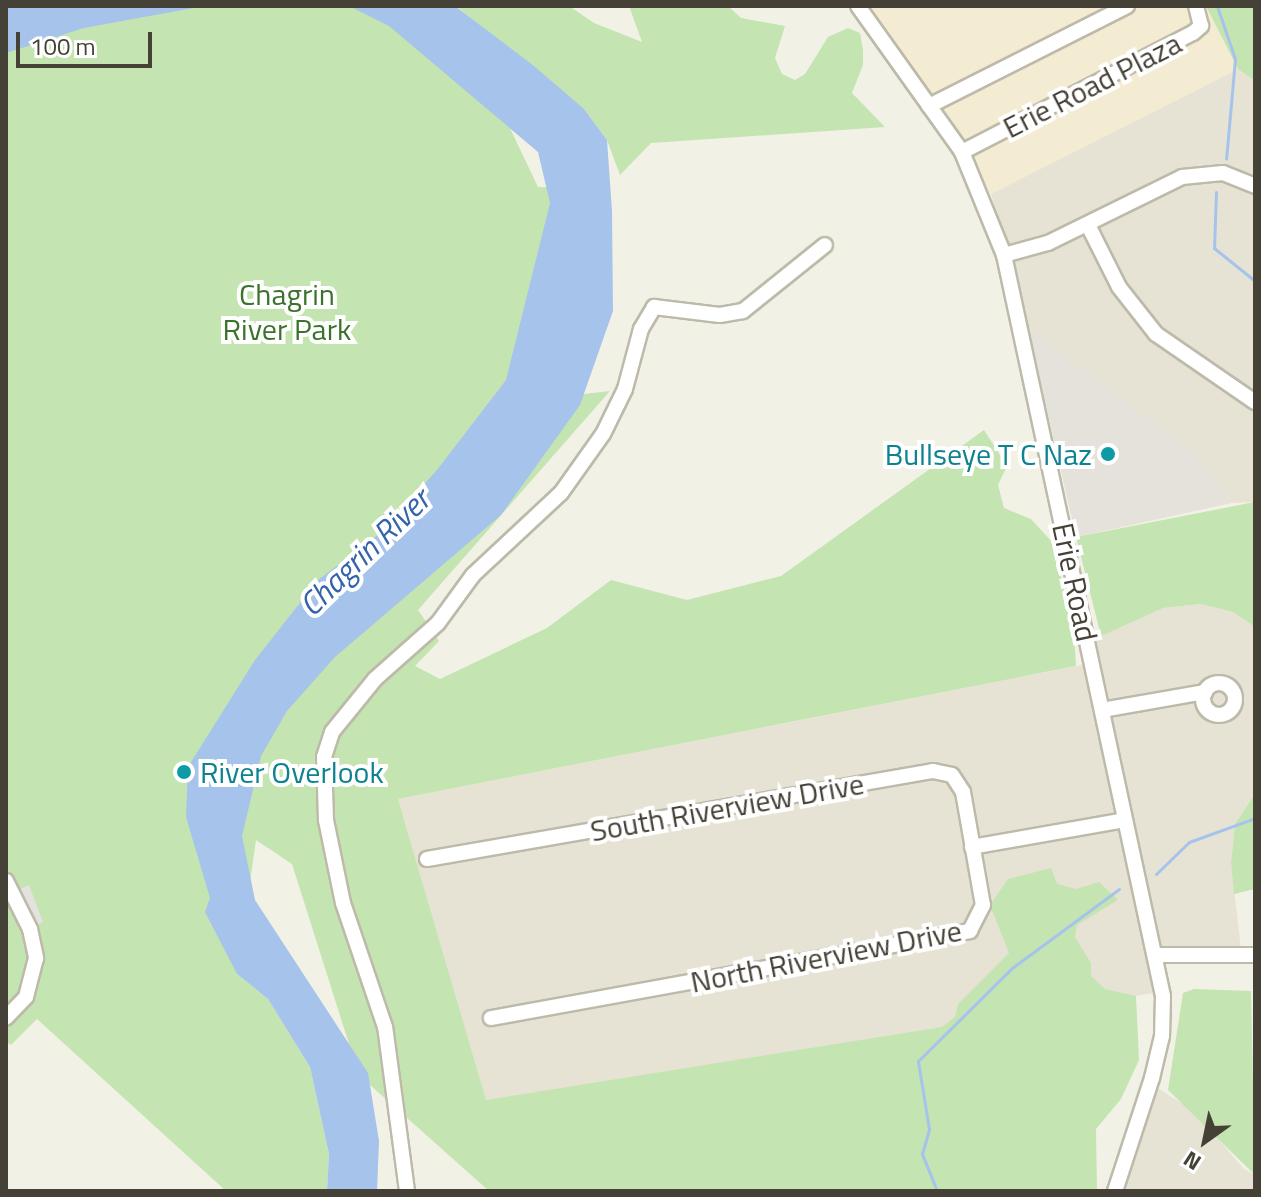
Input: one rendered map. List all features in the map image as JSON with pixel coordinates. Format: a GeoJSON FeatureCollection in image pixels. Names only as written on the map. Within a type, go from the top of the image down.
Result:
{"type":"FeatureCollection","features":[{"type":"Feature","properties":{"kind":"street","name":"Erie Road"},"geometry":{"type":"LineString","coordinates":[[858,6],[962,152],[1004,255],[1155,955],[1162,1036],[1115,1191]]}},
{"type":"Feature","properties":{"kind":"street","name":"Erie Road Plaza"},"geometry":{"type":"LineString","coordinates":[[929,106],[1127,6]]}},
{"type":"Feature","properties":{"kind":"street","name":"Erie Road Plaza"},"geometry":{"type":"LineString","coordinates":[[962,152],[1193,33],[1201,26],[1196,6]]}},
{"type":"Feature","properties":{"kind":"street"},"geometry":{"type":"LineString","coordinates":[[1004,255],[1048,243],[1182,177],[1223,173],[1255,186]]}},
{"type":"Feature","properties":{"kind":"street"},"geometry":{"type":"LineString","coordinates":[[1088,225],[1119,287],[1156,334],[1255,402]]}},
{"type":"Feature","properties":{"kind":"street"},"geometry":{"type":"LineString","coordinates":[[407,1191],[385,1027],[343,903],[326,820],[324,757],[332,732],[375,679],[438,623],[473,575],[561,493],[603,434],[625,389],[641,329],[654,307],[720,315],[743,311],[825,245]]}},
{"type":"Feature","properties":{"kind":"street"},"geometry":{"type":"LineString","coordinates":[[1102,710],[1205,692]]}},
{"type":"Feature","properties":{"kind":"street","name":"South Riverview Drive"},"geometry":{"type":"LineString","coordinates":[[427,859],[933,771],[952,775],[959,783],[972,847]]}},
{"type":"Feature","properties":{"kind":"street"},"geometry":{"type":"LineString","coordinates":[[972,847],[1125,820]]}},
{"type":"Feature","properties":{"kind":"street","name":"North Riverview Drive"},"geometry":{"type":"LineString","coordinates":[[491,1018],[958,936],[970,931],[982,915],[972,847]]}},
{"type":"Feature","properties":{"kind":"street"},"geometry":{"type":"LineString","coordinates":[[6,881],[30,929],[36,958],[26,997],[6,1018]]}},
{"type":"Feature","properties":{"kind":"street"},"geometry":{"type":"LineString","coordinates":[[1155,955],[1255,955]]}},
{"type":"Feature","properties":{"kind":"shaded area"},"geometry":{"type":"Polygon","coordinates":[[[865,6],[1206,6],[1238,69],[991,194],[865,6]]]}},
{"type":"Feature","properties":{"kind":"shaded area"},"geometry":{"type":"Polygon","coordinates":[[[1238,69],[1255,81],[1255,502],[1232,503],[1194,453],[1029,330],[991,194],[1238,69]]]}},
{"type":"Feature","properties":{"kind":"shaded area"},"geometry":{"type":"Polygon","coordinates":[[[1029,330],[1194,453],[1232,503],[1076,537],[1029,330]]]}},
{"type":"Feature","properties":{"kind":"shaded area"},"geometry":{"type":"Polygon","coordinates":[[[1202,604],[1233,612],[1255,627],[1255,794],[1235,824],[1231,863],[1241,949],[1159,951],[1089,640],[1163,608],[1202,604]]]}},
{"type":"Feature","properties":{"kind":"shaded area"},"geometry":{"type":"Polygon","coordinates":[[[1092,663],[1154,993],[486,1101],[398,799],[1092,663]]]}},
{"type":"Feature","properties":{"kind":"shaded area"},"geometry":{"type":"Polygon","coordinates":[[[29,885],[43,922],[30,929],[13,892],[29,885]]]}},
{"type":"Feature","properties":{"kind":"shaded area"},"geometry":{"type":"Polygon","coordinates":[[[1156,1087],[1194,1111],[1244,1169],[1255,1175],[1255,1191],[1121,1191],[1156,1087]]]}},
{"type":"Feature","properties":{"kind":"green space","name":"Chagrin River Park"},"geometry":{"type":"Polygon","coordinates":[[[65,6],[416,6],[480,65],[538,187],[588,189],[557,397],[610,391],[418,610],[439,641],[415,666],[440,679],[547,628],[611,580],[687,600],[781,576],[984,430],[1007,466],[998,485],[1004,508],[1031,519],[1053,543],[1074,631],[1076,666],[398,799],[486,1100],[942,1027],[955,1017],[958,1004],[1009,953],[990,905],[1008,879],[1051,868],[1057,884],[1076,889],[1099,882],[1118,900],[1077,925],[1075,937],[1091,963],[1091,976],[1105,989],[1136,996],[1139,1060],[1121,1099],[1096,1129],[1097,1191],[489,1191],[370,1085],[349,1044],[292,864],[256,840],[237,974],[268,999],[310,1067],[329,1154],[327,1191],[226,1191],[37,1019],[11,1045],[6,1042],[6,22],[65,6]]]}},
{"type":"Feature","properties":{"kind":"green space"},"geometry":{"type":"Polygon","coordinates":[[[456,6],[569,6],[594,23],[642,42],[629,6],[728,6],[741,18],[785,26],[775,58],[782,74],[795,80],[805,74],[828,37],[848,28],[860,33],[863,50],[863,65],[852,93],[885,127],[651,143],[620,175],[607,140],[584,109],[456,6]]]}},
{"type":"Feature","properties":{"kind":"green space"},"geometry":{"type":"Polygon","coordinates":[[[1206,6],[1255,6],[1255,81],[1238,69],[1206,6]]]}},
{"type":"Feature","properties":{"kind":"green space"},"geometry":{"type":"Polygon","coordinates":[[[1255,502],[1255,627],[1233,612],[1201,604],[1163,608],[1101,636],[1076,537],[1255,502]]]}},
{"type":"Feature","properties":{"kind":"green space"},"geometry":{"type":"Polygon","coordinates":[[[1255,794],[1255,889],[1234,894],[1231,863],[1235,824],[1255,794]]]}},
{"type":"Feature","properties":{"kind":"green space"},"geometry":{"type":"Polygon","coordinates":[[[1194,989],[1251,991],[1255,1175],[1168,1090],[1183,993],[1194,989]]]}},
{"type":"Feature","properties":{"kind":"water"},"geometry":{"type":"Polygon","coordinates":[[[6,6],[204,6],[84,28],[6,53],[6,6]]]}},
{"type":"Feature","properties":{"kind":"water","name":"Chagrin River"},"geometry":{"type":"Polygon","coordinates":[[[349,6],[455,6],[534,66],[584,109],[607,140],[612,211],[613,311],[580,405],[501,515],[335,657],[287,711],[261,756],[242,836],[255,900],[368,1073],[379,1141],[377,1191],[327,1191],[329,1154],[310,1067],[268,999],[237,974],[205,912],[210,898],[186,817],[188,767],[255,660],[318,580],[379,534],[437,470],[506,380],[550,203],[538,152],[389,26],[349,6]]]}},
{"type":"Feature","properties":{"kind":"waterway"},"geometry":{"type":"LineString","coordinates":[[1217,6],[1235,59],[1226,159]]}},
{"type":"Feature","properties":{"kind":"waterway"},"geometry":{"type":"LineString","coordinates":[[1216,192],[1214,248],[1255,281]]}},
{"type":"Feature","properties":{"kind":"waterway"},"geometry":{"type":"LineString","coordinates":[[1156,874],[1189,842],[1255,818]]}},
{"type":"Feature","properties":{"kind":"waterway"},"geometry":{"type":"LineString","coordinates":[[937,1191],[922,1154],[929,1129],[918,1061],[1012,968],[1119,889]]}},
{"type":"Feature","properties":{"kind":"place","name":"Bullseye T C Naz"},"geometry":{"type":"Point","coordinates":[1108,454]}},
{"type":"Feature","properties":{"kind":"place","name":"River Overlook"},"geometry":{"type":"Point","coordinates":[184,772]}}]}
